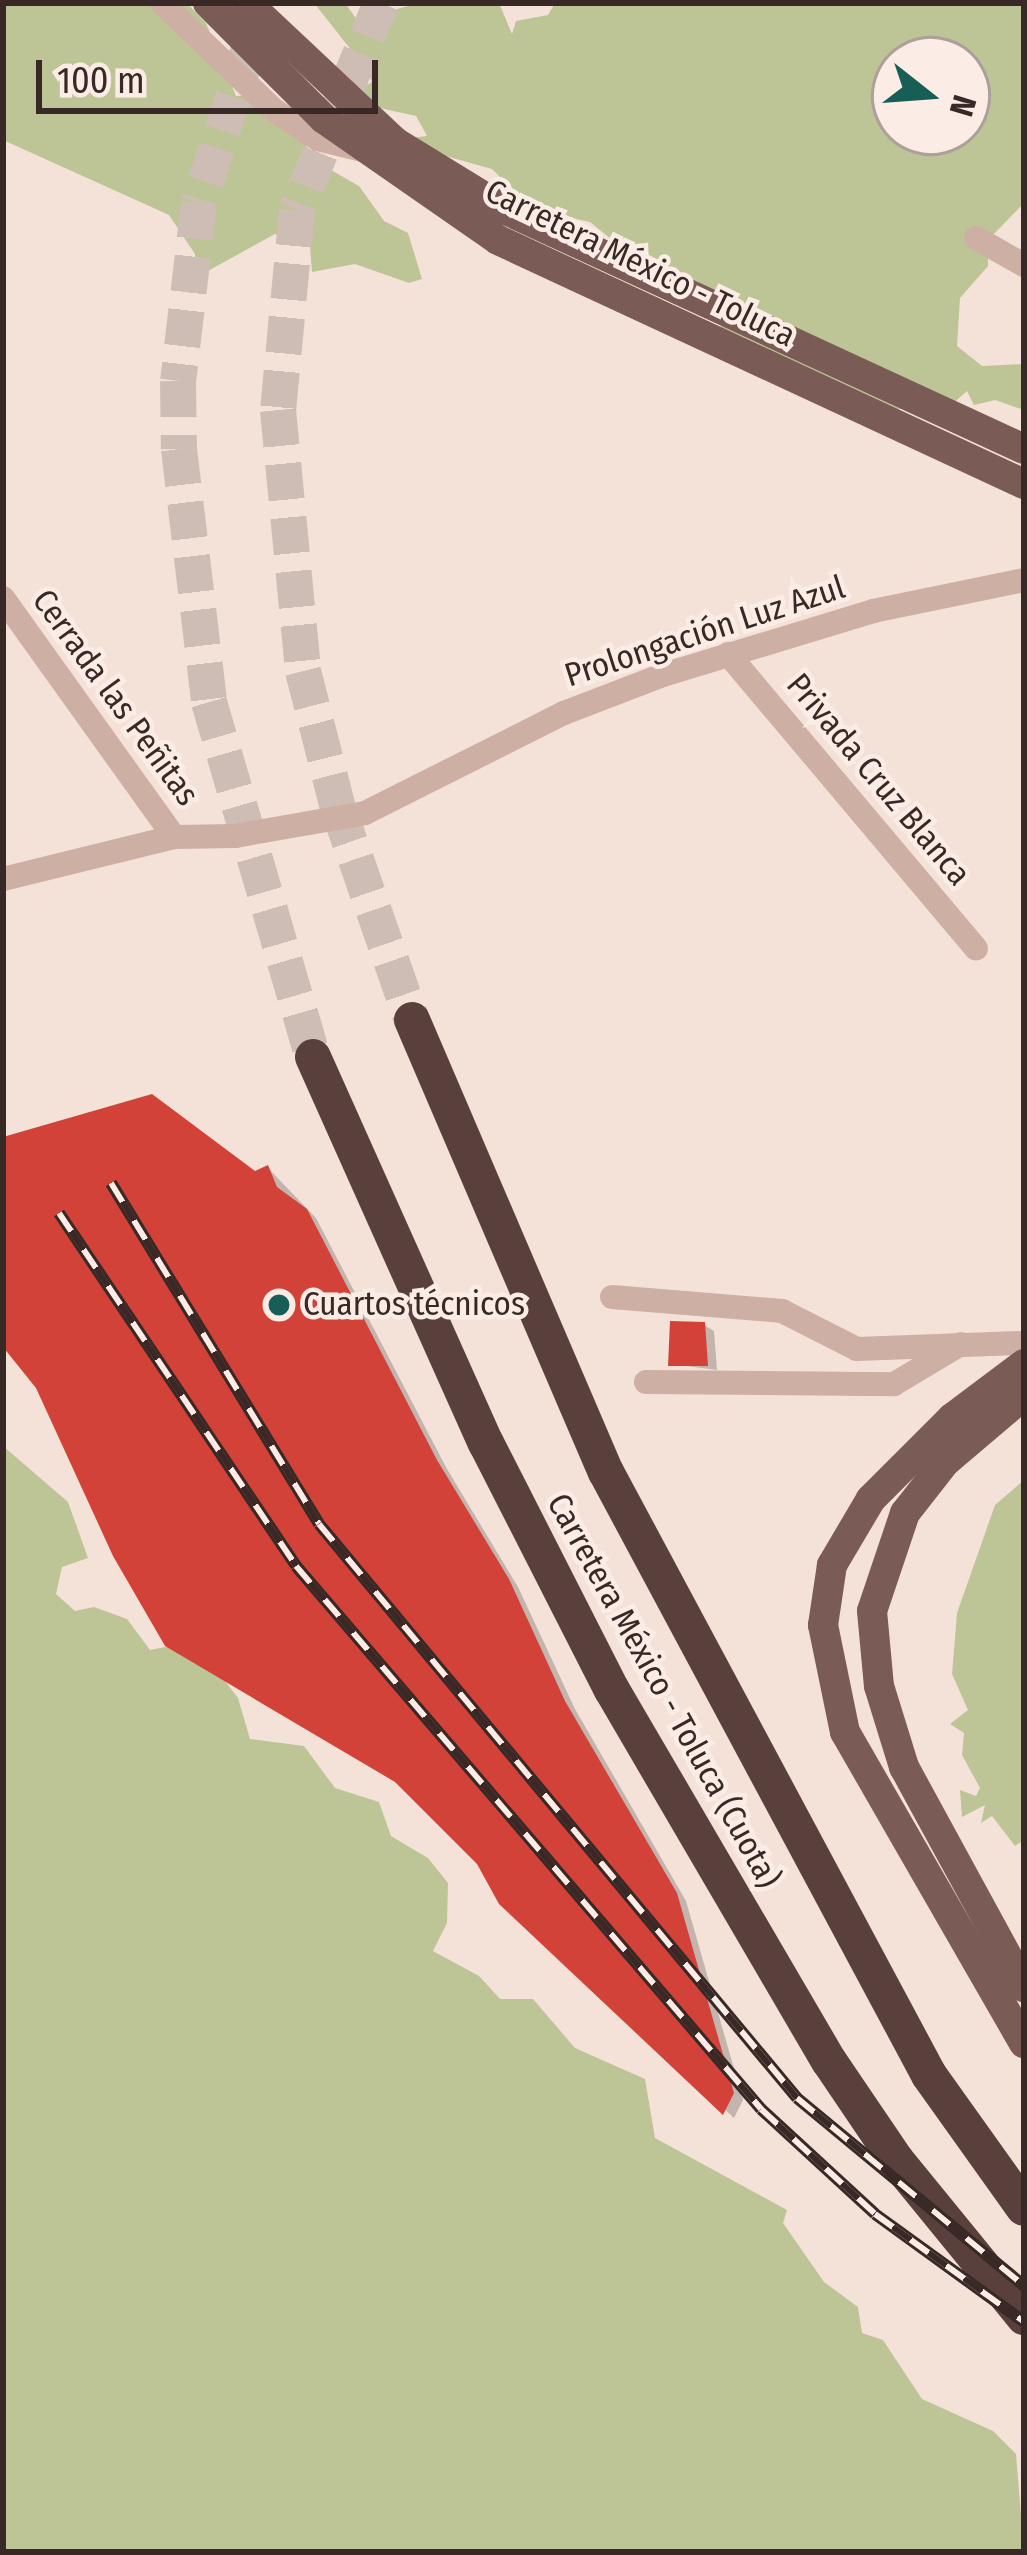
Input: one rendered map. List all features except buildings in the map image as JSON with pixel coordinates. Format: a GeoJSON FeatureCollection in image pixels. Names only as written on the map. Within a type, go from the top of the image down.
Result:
{"type":"FeatureCollection","features":[{"type":"Feature","properties":{"kind":"highway","name":"Carretera México - Toluca (Cuota)"},"geometry":{"type":"LineString","coordinates":[[412,1020],[606,1472],[929,2075],[1024,2208]]}},
{"type":"Feature","properties":{"kind":"highway","name":"Carretera México - Toluca (Cuota)"},"geometry":{"type":"LineString","coordinates":[[314,1057],[486,1443],[623,1711],[829,2061],[896,2161],[1024,2317]]}},
{"type":"Feature","properties":{"kind":"main road","name":"Carretera México - Toluca"},"geometry":{"type":"LineString","coordinates":[[208,3],[362,150],[498,240],[1024,484]]}},
{"type":"Feature","properties":{"kind":"main road","name":"Carretera México - Toluca"},"geometry":{"type":"LineString","coordinates":[[247,3],[395,142],[506,210],[1024,449]]}},
{"type":"Feature","properties":{"kind":"main road"},"geometry":{"type":"LineString","coordinates":[[1024,1364],[952,1418],[871,1499],[832,1565],[823,1625],[845,1732],[1024,2043]]}},
{"type":"Feature","properties":{"kind":"main road"},"geometry":{"type":"LineString","coordinates":[[1024,1395],[945,1462],[905,1514],[872,1611],[879,1686],[904,1767],[1024,1987]]}},
{"type":"Feature","properties":{"kind":"street"},"geometry":{"type":"LineString","coordinates":[[162,3],[274,110],[318,140],[362,150]]}},
{"type":"Feature","properties":{"kind":"street"},"geometry":{"type":"LineString","coordinates":[[976,238],[1024,265]]}},
{"type":"Feature","properties":{"kind":"street","name":"Prolongación Luz Azul"},"geometry":{"type":"LineString","coordinates":[[3,879],[174,837],[236,836],[365,813],[564,713],[728,654],[872,611],[1024,580]]}},
{"type":"Feature","properties":{"kind":"street","name":"Cerrada las Peñitas"},"geometry":{"type":"LineString","coordinates":[[3,598],[174,837]]}},
{"type":"Feature","properties":{"kind":"street","name":"Privada Cruz Blanca"},"geometry":{"type":"LineString","coordinates":[[728,654],[976,948]]}},
{"type":"Feature","properties":{"kind":"street"},"geometry":{"type":"LineString","coordinates":[[612,1297],[782,1311],[857,1349],[1024,1343]]}},
{"type":"Feature","properties":{"kind":"street"},"geometry":{"type":"LineString","coordinates":[[646,1382],[894,1384],[963,1343]]}},
{"type":"Feature","properties":{"kind":"green space"},"geometry":{"type":"Polygon","coordinates":[[[3,3],[187,3],[206,23],[236,96],[263,94],[272,123],[295,129],[317,162],[359,186],[384,221],[408,233],[422,279],[409,283],[355,264],[312,272],[310,247],[275,234],[195,278],[195,254],[169,215],[3,140],[3,3]]]}},
{"type":"Feature","properties":{"kind":"green space"},"geometry":{"type":"Polygon","coordinates":[[[314,3],[345,3],[357,20],[419,3],[499,3],[512,34],[516,21],[548,15],[555,3],[1024,3],[1024,203],[988,240],[988,266],[960,298],[957,346],[982,366],[1024,364],[1024,410],[995,400],[974,405],[967,391],[950,406],[915,403],[875,418],[722,329],[717,317],[681,307],[679,294],[590,222],[534,210],[492,169],[417,148],[411,138],[427,136],[416,116],[375,107],[357,91],[372,82],[314,3]]]}},
{"type":"Feature","properties":{"kind":"green space"},"geometry":{"type":"Polygon","coordinates":[[[3,1446],[68,1502],[88,1558],[62,1567],[56,1594],[75,1611],[94,1607],[127,1619],[150,1650],[180,1644],[202,1651],[238,1698],[250,1739],[304,1746],[335,1788],[379,1802],[391,1836],[428,1858],[448,1883],[447,1923],[433,1951],[479,1976],[500,1999],[533,1999],[575,2048],[645,2079],[655,2138],[787,2210],[783,2223],[824,2282],[858,2307],[862,2333],[883,2340],[922,2399],[993,2431],[1016,2454],[1024,2552],[3,2552],[3,1446]]]}},
{"type":"Feature","properties":{"kind":"green space"},"geometry":{"type":"Polygon","coordinates":[[[1024,1480],[1024,1840],[1015,1846],[992,1816],[981,1823],[985,1805],[962,1817],[960,1790],[976,1796],[980,1788],[962,1755],[964,1733],[950,1724],[968,1710],[952,1674],[957,1613],[995,1505],[1024,1480]]]}},
{"type":"Feature","properties":{"kind":"tunnel"},"geometry":{"type":"LineString","coordinates":[[381,3],[297,210],[278,410],[303,671],[338,808],[412,1020]]}},
{"type":"Feature","properties":{"kind":"tunnel"},"geometry":{"type":"LineString","coordinates":[[250,45],[199,203],[178,381],[179,449],[209,702],[313,1057]]}},
{"type":"Feature","properties":{"kind":"railway"},"geometry":{"type":"LineString","coordinates":[[111,1183],[319,1524],[797,2098],[1024,2286]]}},
{"type":"Feature","properties":{"kind":"railway"},"geometry":{"type":"LineString","coordinates":[[59,1213],[296,1566],[761,2109],[875,2214],[1024,2322]]}},
{"type":"Feature","properties":{"kind":"place","name":"Cuartos técnicos"},"geometry":{"type":"Point","coordinates":[279,1305]}}]}
